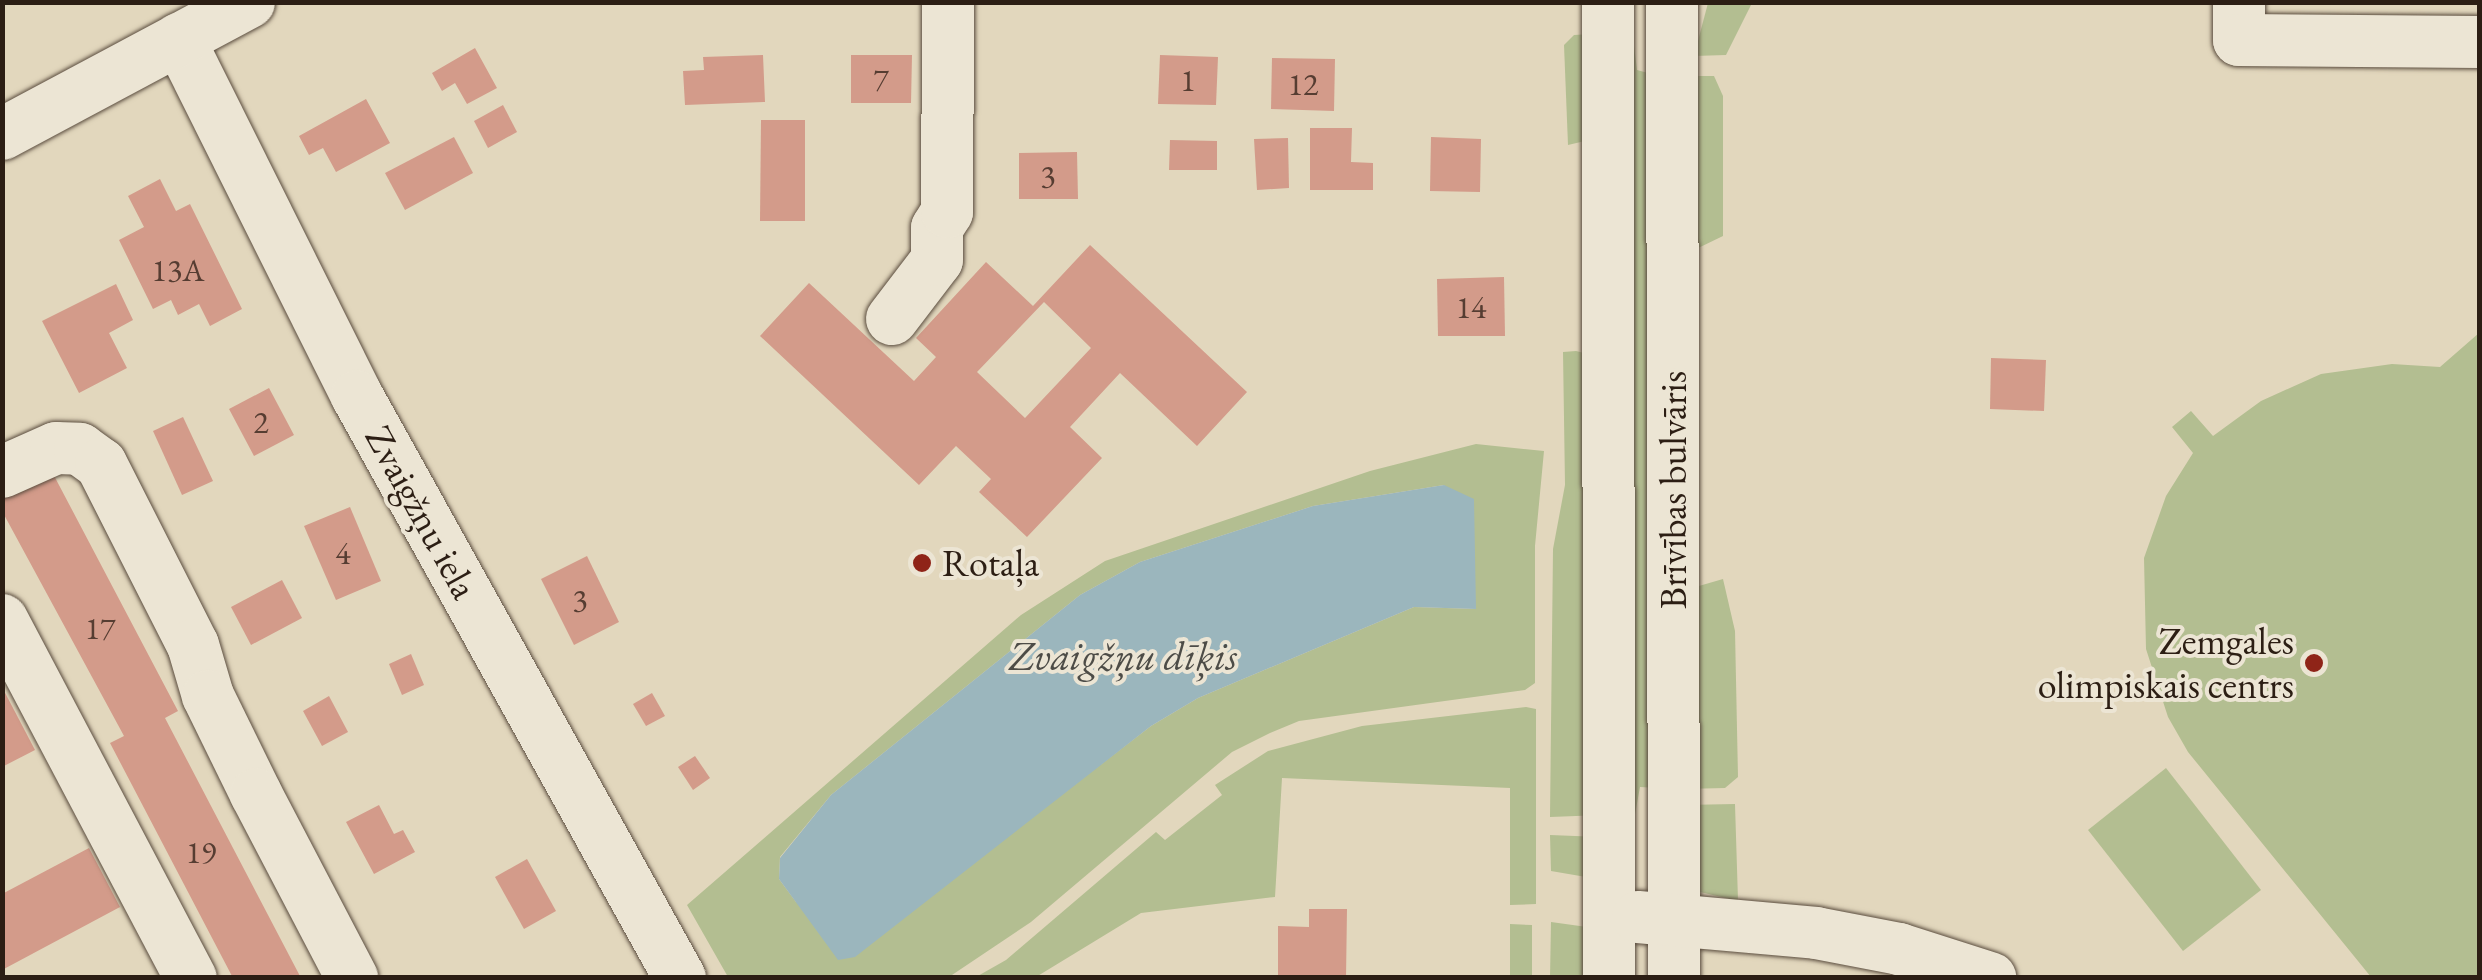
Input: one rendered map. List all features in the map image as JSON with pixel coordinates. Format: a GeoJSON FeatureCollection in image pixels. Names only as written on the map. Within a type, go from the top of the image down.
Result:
{"type":"FeatureCollection","features":[{"type":"Feature","properties":{"kind":"street"},"geometry":{"type":"LineString","coordinates":[[2,134],[248,2]]}},
{"type":"Feature","properties":{"kind":"street"},"geometry":{"type":"LineString","coordinates":[[892,319],[938,260],[937,228],[946,212],[948,2]]}},
{"type":"Feature","properties":{"kind":"street","name":"Brīvības bulvāris"},"geometry":{"type":"LineString","coordinates":[[1608,2],[1609,978]]}},
{"type":"Feature","properties":{"kind":"street","name":"Brīvības bulvāris"},"geometry":{"type":"LineString","coordinates":[[1672,2],[1674,978]]}},
{"type":"Feature","properties":{"kind":"street"},"geometry":{"type":"LineString","coordinates":[[2239,2],[2239,40],[2480,42]]}},
{"type":"Feature","properties":{"kind":"street","name":"Zvaigžņu iela"},"geometry":{"type":"LineString","coordinates":[[179,38],[358,396],[680,978]]}},
{"type":"Feature","properties":{"kind":"street"},"geometry":{"type":"LineString","coordinates":[[2,472],[56,448],[80,449],[101,464],[193,645],[208,696],[248,778],[352,978]]}},
{"type":"Feature","properties":{"kind":"street"},"geometry":{"type":"LineString","coordinates":[[2,620],[190,978]]}},
{"type":"Feature","properties":{"kind":"street"},"geometry":{"type":"LineString","coordinates":[[1610,916],[1674,918],[1816,933],[1990,978]]}},
{"type":"Feature","properties":{"kind":"green space"},"geometry":{"type":"Polygon","coordinates":[[[1708,3],[1752,3],[1726,55],[1694,56],[1708,3]]]}},
{"type":"Feature","properties":{"kind":"green space"},"geometry":{"type":"Polygon","coordinates":[[[1591,34],[1585,141],[1568,145],[1564,45],[1574,35],[1591,34]]]}},
{"type":"Feature","properties":{"kind":"green space"},"geometry":{"type":"Polygon","coordinates":[[[1633,38],[1637,70],[1659,76],[1659,788],[1640,787],[1634,820],[1633,38]]]}},
{"type":"Feature","properties":{"kind":"green space"},"geometry":{"type":"Polygon","coordinates":[[[1693,76],[1714,76],[1723,96],[1723,236],[1694,250],[1693,76]]]}},
{"type":"Feature","properties":{"kind":"green space","name":"Zemgales olimpiskais centrs"},"geometry":{"type":"Polygon","coordinates":[[[2479,333],[2479,977],[2371,977],[2188,752],[2168,717],[2146,649],[2144,558],[2166,496],[2193,453],[2172,427],[2191,411],[2213,436],[2261,401],[2321,374],[2392,364],[2440,367],[2479,333]]]}},
{"type":"Feature","properties":{"kind":"green space"},"geometry":{"type":"Polygon","coordinates":[[[1563,352],[1584,353],[1602,815],[1550,817],[1553,549],[1565,485],[1563,352]]]}},
{"type":"Feature","properties":{"kind":"green space"},"geometry":{"type":"Polygon","coordinates":[[[1476,444],[1544,451],[1535,546],[1535,683],[1525,690],[1299,721],[1232,752],[1031,922],[949,977],[728,977],[687,905],[1021,615],[1105,561],[1370,471],[1476,444]],[[1444,485],[1313,506],[1140,562],[1080,595],[831,795],[780,857],[779,879],[796,902],[893,924],[1151,726],[1198,698],[1414,607],[1476,609],[1444,485]]]}},
{"type":"Feature","properties":{"kind":"green space"},"geometry":{"type":"Polygon","coordinates":[[[1723,579],[1735,631],[1738,777],[1725,788],[1684,789],[1692,588],[1723,579]]]}},
{"type":"Feature","properties":{"kind":"green space"},"geometry":{"type":"Polygon","coordinates":[[[1536,709],[1536,904],[1510,905],[1510,788],[1282,778],[1275,897],[1141,913],[1036,977],[976,977],[1006,960],[1156,832],[1165,840],[1222,795],[1215,785],[1268,751],[1362,726],[1536,709]]]}},
{"type":"Feature","properties":{"kind":"green space"},"geometry":{"type":"Polygon","coordinates":[[[2166,768],[2261,890],[2183,951],[2088,830],[2166,768]]]}},
{"type":"Feature","properties":{"kind":"green space"},"geometry":{"type":"Polygon","coordinates":[[[1735,804],[1738,901],[1696,891],[1684,805],[1735,804]]]}},
{"type":"Feature","properties":{"kind":"green space"},"geometry":{"type":"Polygon","coordinates":[[[1550,835],[1600,837],[1586,877],[1551,871],[1550,835]]]}},
{"type":"Feature","properties":{"kind":"green space"},"geometry":{"type":"Polygon","coordinates":[[[1551,922],[1587,927],[1590,977],[1550,978],[1551,922]]]}},
{"type":"Feature","properties":{"kind":"green space"},"geometry":{"type":"Polygon","coordinates":[[[1510,924],[1532,925],[1532,977],[1510,977],[1510,924]]]}},
{"type":"Feature","properties":{"kind":"water","name":"Zvaigžņu dīķis"},"geometry":{"type":"Polygon","coordinates":[[[1444,485],[1474,499],[1476,609],[1414,607],[1198,698],[1151,726],[855,957],[838,960],[779,879],[780,858],[831,795],[1080,595],[1140,562],[1313,506],[1444,485]]]}},
{"type":"Feature","properties":{"kind":"building"},"geometry":{"type":"Polygon","coordinates":[[[475,48],[497,88],[467,104],[455,83],[442,91],[432,73],[475,48]]]}},
{"type":"Feature","properties":{"kind":"building"},"geometry":{"type":"Polygon","coordinates":[[[763,55],[765,102],[685,105],[683,71],[704,70],[703,57],[763,55]]]}},
{"type":"Feature","properties":{"kind":"building"},"geometry":{"type":"Polygon","coordinates":[[[851,55],[912,55],[911,103],[851,103],[851,55]]]}},
{"type":"Feature","properties":{"kind":"building"},"geometry":{"type":"Polygon","coordinates":[[[1160,55],[1218,57],[1216,105],[1158,104],[1160,55]]]}},
{"type":"Feature","properties":{"kind":"building"},"geometry":{"type":"Polygon","coordinates":[[[1272,58],[1335,59],[1334,111],[1271,109],[1272,58]]]}},
{"type":"Feature","properties":{"kind":"building"},"geometry":{"type":"Polygon","coordinates":[[[366,99],[390,143],[336,172],[323,148],[309,155],[299,136],[366,99]]]}},
{"type":"Feature","properties":{"kind":"building"},"geometry":{"type":"Polygon","coordinates":[[[503,105],[517,132],[488,148],[474,121],[503,105]]]}},
{"type":"Feature","properties":{"kind":"building"},"geometry":{"type":"Polygon","coordinates":[[[761,120],[805,120],[805,221],[760,221],[761,120]]]}},
{"type":"Feature","properties":{"kind":"building"},"geometry":{"type":"Polygon","coordinates":[[[1310,128],[1352,128],[1351,162],[1373,163],[1373,190],[1310,190],[1310,128]]]}},
{"type":"Feature","properties":{"kind":"building"},"geometry":{"type":"Polygon","coordinates":[[[454,137],[473,173],[405,210],[385,173],[454,137]]]}},
{"type":"Feature","properties":{"kind":"building"},"geometry":{"type":"Polygon","coordinates":[[[1431,137],[1481,139],[1480,192],[1430,191],[1431,137]]]}},
{"type":"Feature","properties":{"kind":"building"},"geometry":{"type":"Polygon","coordinates":[[[1288,138],[1289,188],[1257,190],[1254,139],[1288,138]]]}},
{"type":"Feature","properties":{"kind":"building"},"geometry":{"type":"Polygon","coordinates":[[[1170,140],[1217,141],[1217,170],[1169,170],[1170,140]]]}},
{"type":"Feature","properties":{"kind":"building"},"geometry":{"type":"Polygon","coordinates":[[[1077,152],[1078,199],[1019,199],[1019,153],[1077,152]]]}},
{"type":"Feature","properties":{"kind":"building"},"geometry":{"type":"Polygon","coordinates":[[[160,179],[176,211],[190,204],[242,309],[210,326],[199,304],[178,315],[171,300],[153,309],[119,240],[144,227],[128,196],[160,179]]]}},
{"type":"Feature","properties":{"kind":"building"},"geometry":{"type":"Polygon","coordinates":[[[1090,245],[1247,392],[1197,446],[1120,373],[1070,427],[1102,458],[1027,537],[979,492],[991,479],[956,446],[919,485],[760,336],[809,283],[914,381],[936,357],[916,338],[986,262],[1033,306],[1090,245]],[[1044,302],[977,372],[1025,418],[1091,348],[1044,302]]]}},
{"type":"Feature","properties":{"kind":"building"},"geometry":{"type":"Polygon","coordinates":[[[1504,277],[1505,336],[1438,336],[1437,279],[1504,277]]]}},
{"type":"Feature","properties":{"kind":"building"},"geometry":{"type":"Polygon","coordinates":[[[116,284],[133,320],[109,333],[127,368],[79,393],[42,321],[116,284]]]}},
{"type":"Feature","properties":{"kind":"building"},"geometry":{"type":"Polygon","coordinates":[[[1991,358],[2046,360],[2044,411],[1990,409],[1991,358]]]}},
{"type":"Feature","properties":{"kind":"building"},"geometry":{"type":"Polygon","coordinates":[[[269,388],[294,435],[254,456],[229,409],[269,388]]]}},
{"type":"Feature","properties":{"kind":"building"},"geometry":{"type":"Polygon","coordinates":[[[183,417],[213,481],[182,495],[153,431],[183,417]]]}},
{"type":"Feature","properties":{"kind":"building"},"geometry":{"type":"Polygon","coordinates":[[[50,468],[178,711],[165,718],[301,978],[233,978],[110,743],[124,736],[2,511],[2,492],[50,468]]]}},
{"type":"Feature","properties":{"kind":"building"},"geometry":{"type":"Polygon","coordinates":[[[350,507],[381,581],[336,600],[304,526],[350,507]]]}},
{"type":"Feature","properties":{"kind":"building"},"geometry":{"type":"Polygon","coordinates":[[[587,556],[619,622],[574,645],[541,579],[587,556]]]}},
{"type":"Feature","properties":{"kind":"building"},"geometry":{"type":"Polygon","coordinates":[[[282,580],[302,618],[251,645],[231,607],[282,580]]]}},
{"type":"Feature","properties":{"kind":"building"},"geometry":{"type":"Polygon","coordinates":[[[411,654],[424,685],[402,695],[389,664],[411,654]]]}},
{"type":"Feature","properties":{"kind":"building"},"geometry":{"type":"Polygon","coordinates":[[[2,687],[35,750],[2,767],[2,687]]]}},
{"type":"Feature","properties":{"kind":"building"},"geometry":{"type":"Polygon","coordinates":[[[652,693],[665,716],[646,726],[633,704],[652,693]]]}},
{"type":"Feature","properties":{"kind":"building"},"geometry":{"type":"Polygon","coordinates":[[[329,696],[348,732],[322,746],[303,711],[329,696]]]}},
{"type":"Feature","properties":{"kind":"building"},"geometry":{"type":"Polygon","coordinates":[[[695,756],[710,778],[693,790],[678,767],[695,756]]]}},
{"type":"Feature","properties":{"kind":"building"},"geometry":{"type":"Polygon","coordinates":[[[379,805],[394,834],[403,830],[415,852],[374,874],[346,822],[379,805]]]}},
{"type":"Feature","properties":{"kind":"building"},"geometry":{"type":"Polygon","coordinates":[[[89,848],[120,907],[2,970],[2,894],[89,848]]]}},
{"type":"Feature","properties":{"kind":"building"},"geometry":{"type":"Polygon","coordinates":[[[527,859],[556,911],[524,929],[495,877],[527,859]]]}},
{"type":"Feature","properties":{"kind":"building"},"geometry":{"type":"Polygon","coordinates":[[[1309,909],[1347,909],[1346,978],[1278,978],[1278,926],[1309,927],[1309,909]]]}},
{"type":"Feature","properties":{"kind":"place","name":"Rotaļa"},"geometry":{"type":"Point","coordinates":[922,563]}},
{"type":"Feature","properties":{"kind":"place","name":"Zemgales olimpiskais centrs"},"geometry":{"type":"Point","coordinates":[2314,663]}}]}
